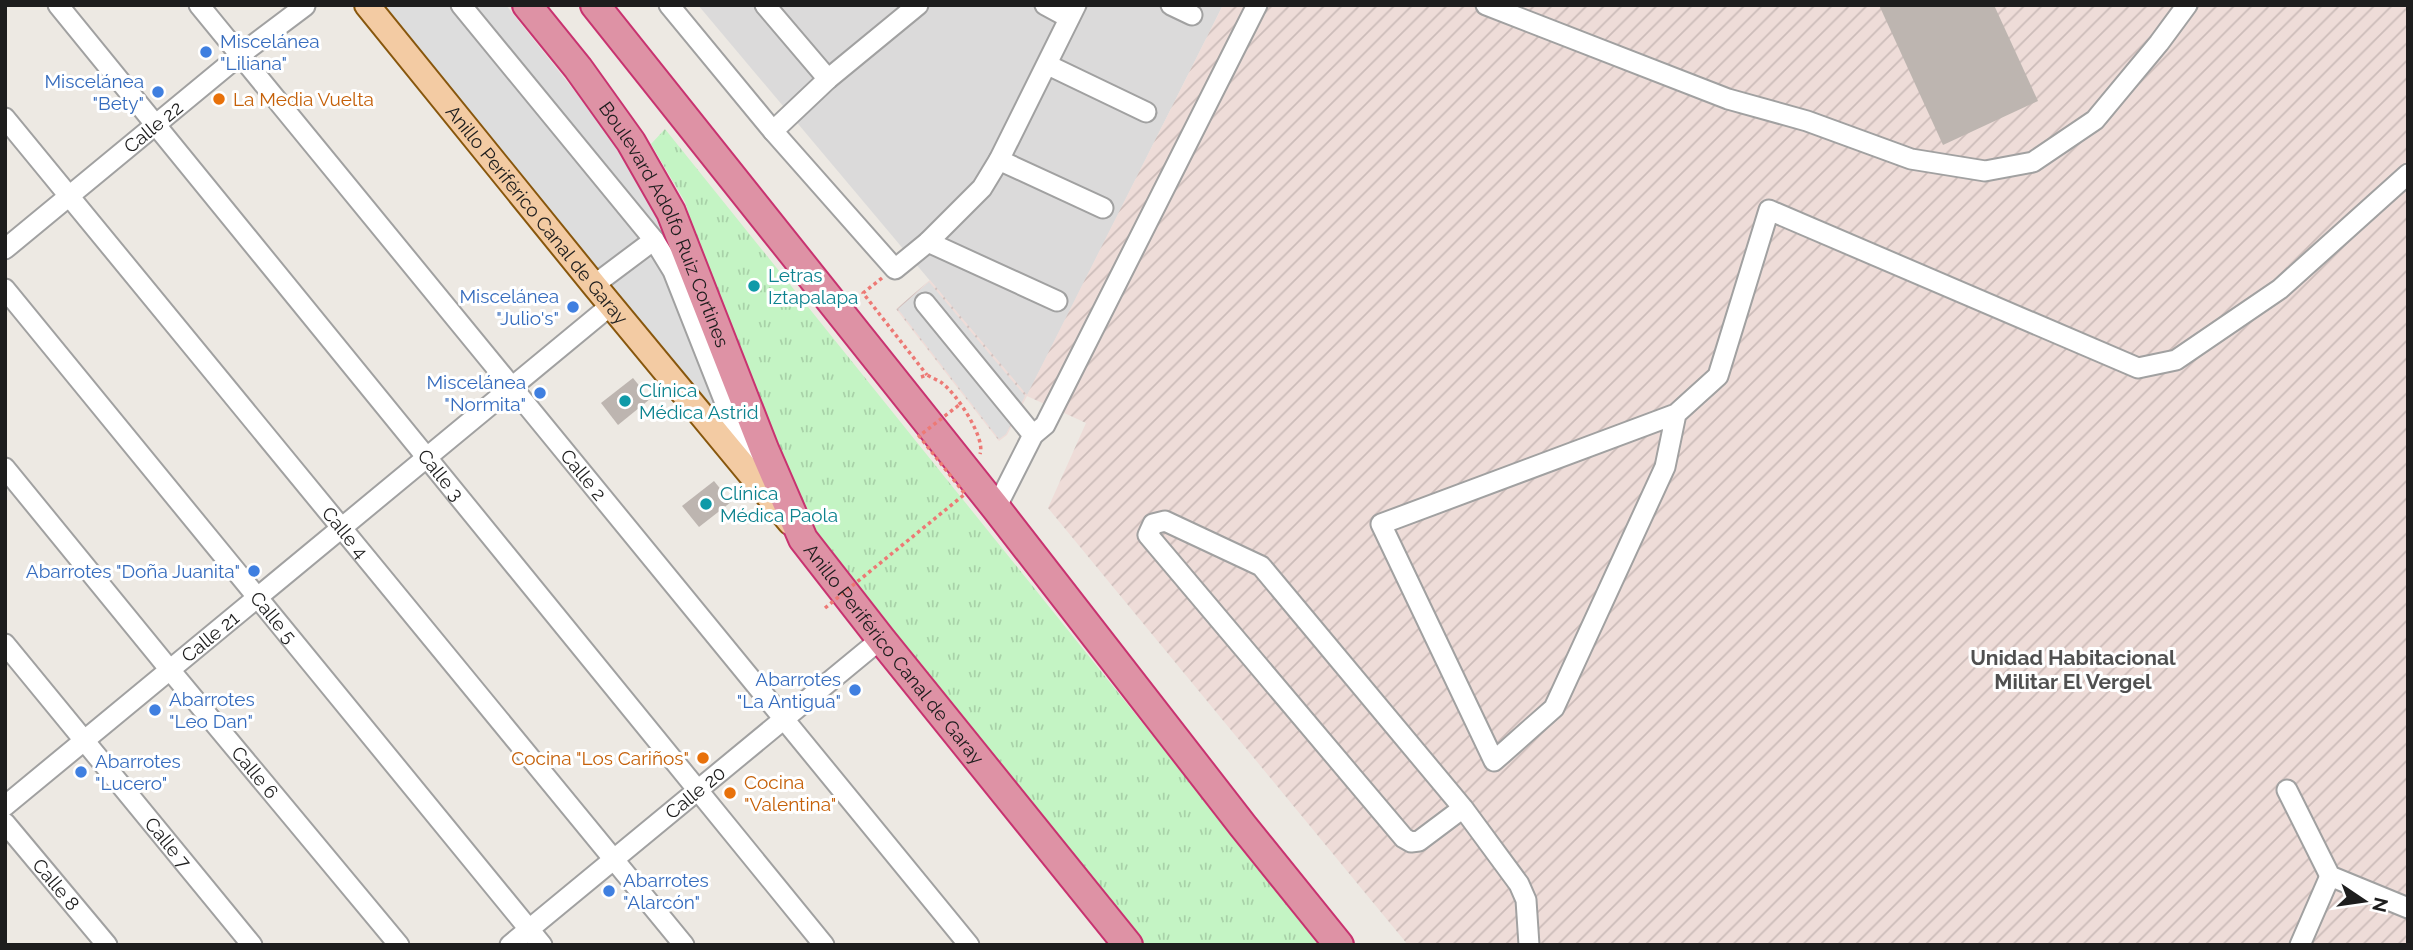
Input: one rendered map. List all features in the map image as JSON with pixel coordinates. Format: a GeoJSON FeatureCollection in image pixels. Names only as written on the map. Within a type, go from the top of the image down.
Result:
{"type":"FeatureCollection","features":[{"type":"Feature","properties":{"kind":"highway","name":"Boulevard Adolfo Ruiz Cortines"},"geometry":{"type":"LineString","coordinates":[[527,5],[578,68],[631,142],[671,212],[764,449],[803,539]]}},
{"type":"Feature","properties":{"kind":"highway"},"geometry":{"type":"LineString","coordinates":[[595,5],[996,508],[1339,945]]}},
{"type":"Feature","properties":{"kind":"highway","name":"Anillo Periférico Canal de Garay"},"geometry":{"type":"LineString","coordinates":[[803,539],[1128,945]]}},
{"type":"Feature","properties":{"kind":"main road","name":"Anillo Periférico Canal de Garay"},"geometry":{"type":"LineString","coordinates":[[367,5],[610,306],[803,539]]}},
{"type":"Feature","properties":{"kind":"street","name":"Calle 3"},"geometry":{"type":"LineString","coordinates":[[58,5],[824,945]]}},
{"type":"Feature","properties":{"kind":"street","name":"Calle 2"},"geometry":{"type":"LineString","coordinates":[[199,5],[969,945]]}},
{"type":"Feature","properties":{"kind":"street"},"geometry":{"type":"LineString","coordinates":[[461,5],[654,240],[673,271],[754,477]]}},
{"type":"Feature","properties":{"kind":"street"},"geometry":{"type":"LineString","coordinates":[[669,5],[774,131],[895,269],[928,242],[982,188],[999,160],[1073,11],[1045,5]]}},
{"type":"Feature","properties":{"kind":"street"},"geometry":{"type":"LineString","coordinates":[[765,5],[828,79]]}},
{"type":"Feature","properties":{"kind":"street"},"geometry":{"type":"LineString","coordinates":[[774,131],[828,79],[918,5]]}},
{"type":"Feature","properties":{"kind":"street"},"geometry":{"type":"LineString","coordinates":[[1171,5],[1192,15]]}},
{"type":"Feature","properties":{"kind":"street"},"geometry":{"type":"LineString","coordinates":[[996,508],[1033,435],[1045,425],[1257,5]]}},
{"type":"Feature","properties":{"kind":"street"},"geometry":{"type":"LineString","coordinates":[[1486,5],[1728,99],[1807,121],[1911,159],[1985,171],[2033,162],[2095,120],[2187,5]]}},
{"type":"Feature","properties":{"kind":"street","name":"Calle 22"},"geometry":{"type":"LineString","coordinates":[[5,249],[240,55],[305,6]]}},
{"type":"Feature","properties":{"kind":"street"},"geometry":{"type":"LineString","coordinates":[[1048,65],[1146,112]]}},
{"type":"Feature","properties":{"kind":"street","name":"Calle 4"},"geometry":{"type":"LineString","coordinates":[[5,118],[684,945]]}},
{"type":"Feature","properties":{"kind":"street"},"geometry":{"type":"LineString","coordinates":[[999,160],[1103,208]]}},
{"type":"Feature","properties":{"kind":"street"},"geometry":{"type":"LineString","coordinates":[[1676,414],[1665,467],[1554,708],[1494,761],[1381,524],[1676,414],[1718,376],[1769,210],[2138,368],[2176,360],[2280,289],[2408,174]]}},
{"type":"Feature","properties":{"kind":"street"},"geometry":{"type":"LineString","coordinates":[[594,285],[654,240]]}},
{"type":"Feature","properties":{"kind":"street"},"geometry":{"type":"LineString","coordinates":[[928,242],[1057,301]]}},
{"type":"Feature","properties":{"kind":"street","name":"Calle 5"},"geometry":{"type":"LineString","coordinates":[[5,289],[542,945]]}},
{"type":"Feature","properties":{"kind":"street"},"geometry":{"type":"LineString","coordinates":[[925,303],[1033,435]]}},
{"type":"Feature","properties":{"kind":"street","name":"Calle 21"},"geometry":{"type":"LineString","coordinates":[[5,806],[610,306]]}},
{"type":"Feature","properties":{"kind":"street","name":"Calle 6"},"geometry":{"type":"LineString","coordinates":[[5,468],[399,945]]}},
{"type":"Feature","properties":{"kind":"street"},"geometry":{"type":"LineString","coordinates":[[1463,808],[1419,841],[1411,842],[1404,838],[1148,535],[1153,524],[1165,521],[1261,566],[1463,808],[1519,884],[1526,900],[1529,945]]}},
{"type":"Feature","properties":{"kind":"street","name":"Calle 20"},"geometry":{"type":"LineString","coordinates":[[510,945],[881,639]]}},
{"type":"Feature","properties":{"kind":"street","name":"Calle 7"},"geometry":{"type":"LineString","coordinates":[[5,644],[252,945]]}},
{"type":"Feature","properties":{"kind":"street"},"geometry":{"type":"LineString","coordinates":[[2287,790],[2330,876],[2408,908]]}},
{"type":"Feature","properties":{"kind":"street","name":"Calle 8"},"geometry":{"type":"LineString","coordinates":[[5,823],[107,945]]}},
{"type":"Feature","properties":{"kind":"street"},"geometry":{"type":"LineString","coordinates":[[2300,945],[2330,876]]}},
{"type":"Feature","properties":{"kind":"path"},"geometry":{"type":"LineString","coordinates":[[895,269],[863,293],[927,375]]}},
{"type":"Feature","properties":{"kind":"path"},"geometry":{"type":"LineString","coordinates":[[944,384],[975,426]]}},
{"type":"Feature","properties":{"kind":"path"},"geometry":{"type":"LineString","coordinates":[[825,608],[965,494],[919,436],[960,405]]}},
{"type":"Feature","properties":{"kind":"shaded area"},"geometry":{"type":"Polygon","coordinates":[[[377,5],[506,5],[624,153],[665,225],[727,434],[377,5]]]}},
{"type":"Feature","properties":{"kind":"shaded area"},"geometry":{"type":"Polygon","coordinates":[[[698,5],[1223,5],[1027,396],[698,5]]]}},
{"type":"Feature","properties":{"kind":"shaded area"},"geometry":{"type":"Polygon","coordinates":[[[1223,5],[2408,5],[2408,945],[1408,945],[1048,508],[1086,423],[1027,396],[1007,435],[999,441],[896,309],[930,280],[1027,395],[1223,5]]]}},
{"type":"Feature","properties":{"kind":"shaded area"},"geometry":{"type":"Polygon","coordinates":[[[929,282],[1025,396],[1006,434],[999,439],[898,309],[929,282]]]}},
{"type":"Feature","properties":{"kind":"green space"},"geometry":{"type":"Polygon","coordinates":[[[665,129],[1321,945],[1135,945],[792,536],[685,202],[651,144],[665,129]]]}},
{"type":"Feature","properties":{"kind":"building"},"geometry":{"type":"Polygon","coordinates":[[[1879,5],[1994,5],[2038,101],[1943,145],[1879,5]]]}},
{"type":"Feature","properties":{"kind":"building","name":"Clínica Médica Astrid"},"geometry":{"type":"Polygon","coordinates":[[[633,378],[650,399],[618,425],[601,403],[633,378]]]}},
{"type":"Feature","properties":{"kind":"building","name":"Clínica Médica Paola"},"geometry":{"type":"Polygon","coordinates":[[[714,481],[731,502],[699,527],[682,506],[714,481]]]}},
{"type":"Feature","properties":{"kind":"place","name":"Miscelánea \"Liliana\""},"geometry":{"type":"Point","coordinates":[206,52]}},
{"type":"Feature","properties":{"kind":"place","name":"Miscelánea \"Bety\""},"geometry":{"type":"Point","coordinates":[158,92]}},
{"type":"Feature","properties":{"kind":"place","name":"La Media Vuelta"},"geometry":{"type":"Point","coordinates":[219,99]}},
{"type":"Feature","properties":{"kind":"place","name":"Letras Iztapalapa"},"geometry":{"type":"Point","coordinates":[754,286]}},
{"type":"Feature","properties":{"kind":"place","name":"Miscelánea \"Julio's\""},"geometry":{"type":"Point","coordinates":[573,307]}},
{"type":"Feature","properties":{"kind":"place","name":"Miscelánea \"Normita\""},"geometry":{"type":"Point","coordinates":[540,393]}},
{"type":"Feature","properties":{"kind":"place","name":"Clínica Médica Astrid"},"geometry":{"type":"Point","coordinates":[625,401]}},
{"type":"Feature","properties":{"kind":"place","name":"Clínica Médica Paola"},"geometry":{"type":"Point","coordinates":[706,504]}},
{"type":"Feature","properties":{"kind":"place","name":"Abarrotes \"Doña Juanita\""},"geometry":{"type":"Point","coordinates":[254,571]}},
{"type":"Feature","properties":{"kind":"place","name":"Abarrotes \"La Antigua\""},"geometry":{"type":"Point","coordinates":[855,690]}},
{"type":"Feature","properties":{"kind":"place","name":"Abarrotes \"Leo Dan\""},"geometry":{"type":"Point","coordinates":[155,710]}},
{"type":"Feature","properties":{"kind":"place","name":"Cocina \"Los Cariños\""},"geometry":{"type":"Point","coordinates":[703,758]}},
{"type":"Feature","properties":{"kind":"place","name":"Abarrotes \"Lucero\""},"geometry":{"type":"Point","coordinates":[81,772]}},
{"type":"Feature","properties":{"kind":"place","name":"Cocina \"Valentina\""},"geometry":{"type":"Point","coordinates":[730,793]}},
{"type":"Feature","properties":{"kind":"place","name":"Abarrotes \"Alarcón\""},"geometry":{"type":"Point","coordinates":[609,891]}},
{"type":"Feature","properties":{"kind":"district","name":"Unidad Habitacional Militar El Vergel"},"geometry":{"type":"Point","coordinates":[2073,670]}}]}
